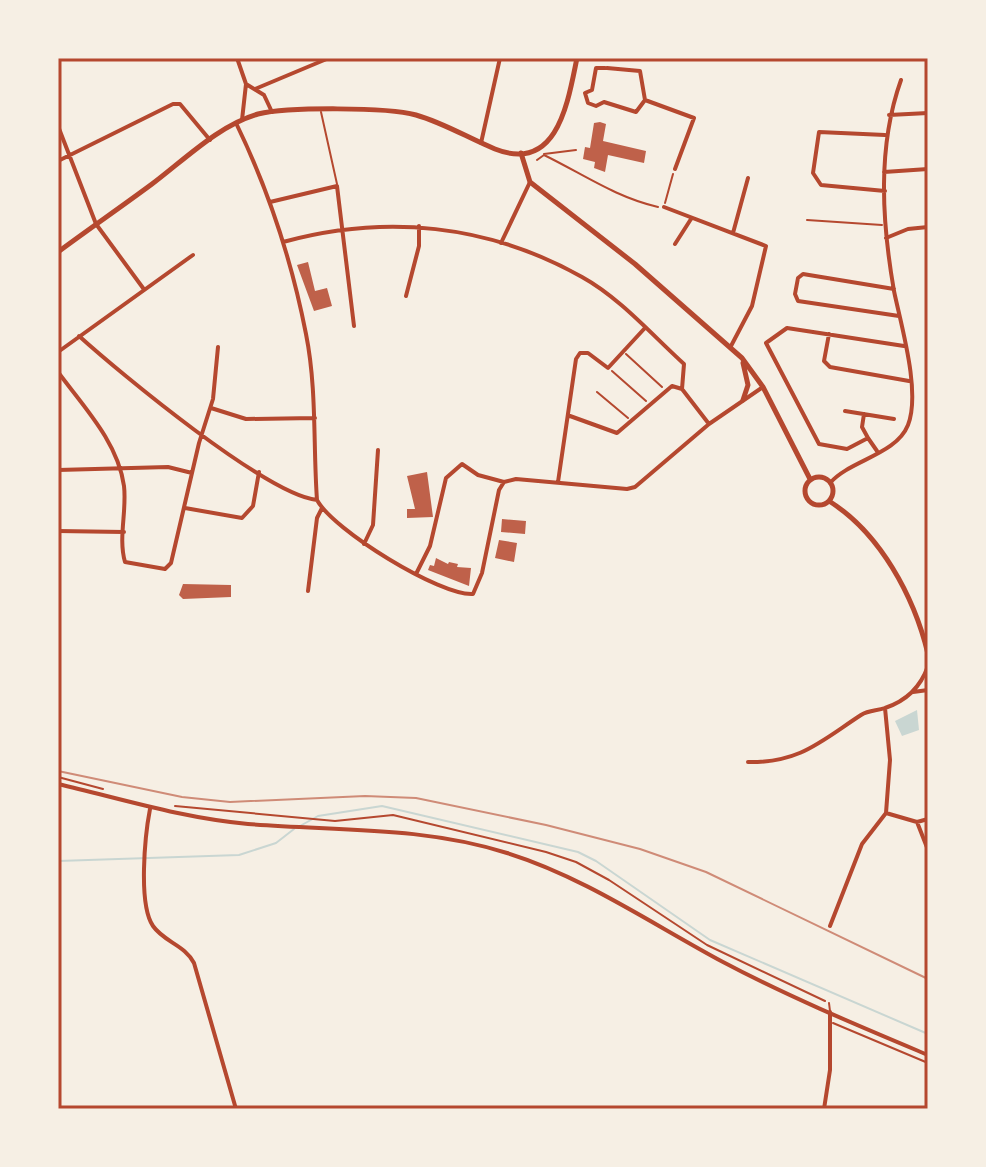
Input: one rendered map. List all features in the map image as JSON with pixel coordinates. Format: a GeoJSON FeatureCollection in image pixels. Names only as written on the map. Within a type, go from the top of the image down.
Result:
{"type":"FeatureCollection","features":[{"type":"Feature","properties":{"kind":"main road"},"geometry":{"type":"LineString","coordinates":[[58,252],[210,140],[239,122],[272,112],[406,113],[507,153],[521,153],[539,147],[556,132],[571,89],[577,58]]}},
{"type":"Feature","properties":{"kind":"main road"},"geometry":{"type":"LineString","coordinates":[[521,153],[530,182],[742,358],[763,387],[810,479]]}},
{"type":"Feature","properties":{"kind":"main road"},"geometry":{"type":"LineString","coordinates":[[742,358],[748,379],[743,400]]}},
{"type":"Feature","properties":{"kind":"main road"},"geometry":{"type":"LineString","coordinates":[[823,477],[830,483],[833,492],[829,501],[815,505],[807,500],[805,486],[810,479],[823,477]]}},
{"type":"Feature","properties":{"kind":"main road"},"geometry":{"type":"LineString","coordinates":[[829,501],[868,535],[889,564],[909,600],[928,654]]}},
{"type":"Feature","properties":{"kind":"street"},"geometry":{"type":"LineString","coordinates":[[237,58],[246,84],[239,122],[270,202],[306,335],[315,418],[317,500],[322,508],[364,544],[416,574],[473,594],[482,573],[499,490],[504,482]]}},
{"type":"Feature","properties":{"kind":"street"},"geometry":{"type":"LineString","coordinates":[[255,89],[329,58]]}},
{"type":"Feature","properties":{"kind":"street"},"geometry":{"type":"LineString","coordinates":[[481,143],[500,58]]}},
{"type":"Feature","properties":{"kind":"street"},"geometry":{"type":"LineString","coordinates":[[571,89],[585,93],[592,90],[596,68],[640,71],[645,100],[636,112],[604,102],[596,106],[588,103],[585,93]]}},
{"type":"Feature","properties":{"kind":"street"},"geometry":{"type":"LineString","coordinates":[[830,483],[901,435],[908,425],[909,381],[886,238],[884,172],[885,135],[901,80]]}},
{"type":"Feature","properties":{"kind":"street"},"geometry":{"type":"LineString","coordinates":[[246,84],[264,95],[272,112]]}},
{"type":"Feature","properties":{"kind":"street"},"geometry":{"type":"LineString","coordinates":[[645,100],[694,118],[675,169]]}},
{"type":"Feature","properties":{"kind":"street"},"geometry":{"type":"LineString","coordinates":[[58,161],[173,104],[180,104],[210,140]]}},
{"type":"Feature","properties":{"kind":"street"},"geometry":{"type":"LineString","coordinates":[[889,115],[928,113]]}},
{"type":"Feature","properties":{"kind":"street"},"geometry":{"type":"LineString","coordinates":[[58,126],[96,224],[143,288]]}},
{"type":"Feature","properties":{"kind":"street"},"geometry":{"type":"LineString","coordinates":[[885,135],[819,132],[815,139],[813,176],[821,185],[885,191]]}},
{"type":"Feature","properties":{"kind":"street"},"geometry":{"type":"LineString","coordinates":[[884,172],[928,169]]}},
{"type":"Feature","properties":{"kind":"street"},"geometry":{"type":"LineString","coordinates":[[733,233],[748,178]]}},
{"type":"Feature","properties":{"kind":"street"},"geometry":{"type":"LineString","coordinates":[[501,243],[530,182]]}},
{"type":"Feature","properties":{"kind":"street"},"geometry":{"type":"LineString","coordinates":[[270,202],[337,186],[354,326]]}},
{"type":"Feature","properties":{"kind":"street"},"geometry":{"type":"LineString","coordinates":[[664,207],[763,242],[767,252],[752,306],[731,346]]}},
{"type":"Feature","properties":{"kind":"street"},"geometry":{"type":"LineString","coordinates":[[675,244],[691,219]]}},
{"type":"Feature","properties":{"kind":"street"},"geometry":{"type":"LineString","coordinates":[[282,242],[343,228],[419,226],[439,227],[501,243],[582,276],[684,364],[682,389]]}},
{"type":"Feature","properties":{"kind":"street"},"geometry":{"type":"LineString","coordinates":[[406,296],[419,246],[419,226]]}},
{"type":"Feature","properties":{"kind":"street"},"geometry":{"type":"LineString","coordinates":[[886,238],[908,229],[928,227]]}},
{"type":"Feature","properties":{"kind":"street"},"geometry":{"type":"LineString","coordinates":[[58,352],[193,255]]}},
{"type":"Feature","properties":{"kind":"street"},"geometry":{"type":"LineString","coordinates":[[894,289],[803,274],[798,278],[795,294],[798,301],[899,316]]}},
{"type":"Feature","properties":{"kind":"street"},"geometry":{"type":"LineString","coordinates":[[868,438],[847,449],[819,444],[775,360],[766,349],[770,339],[787,328],[905,346]]}},
{"type":"Feature","properties":{"kind":"street"},"geometry":{"type":"LineString","coordinates":[[558,482],[576,359],[580,353],[588,353],[608,368],[645,329]]}},
{"type":"Feature","properties":{"kind":"street"},"geometry":{"type":"LineString","coordinates":[[829,334],[825,365],[909,381]]}},
{"type":"Feature","properties":{"kind":"street"},"geometry":{"type":"LineString","coordinates":[[79,336],[203,435],[259,472],[305,498],[317,500]]}},
{"type":"Feature","properties":{"kind":"street"},"geometry":{"type":"LineString","coordinates":[[58,372],[103,433],[119,468],[124,484],[125,562],[165,569],[171,563],[211,408],[218,347]]}},
{"type":"Feature","properties":{"kind":"street"},"geometry":{"type":"LineString","coordinates":[[570,416],[617,433],[672,386],[682,389],[709,424]]}},
{"type":"Feature","properties":{"kind":"street"},"geometry":{"type":"LineString","coordinates":[[416,574],[430,546],[448,475],[462,464],[478,475],[504,482],[516,479],[635,487],[709,424],[763,387]]}},
{"type":"Feature","properties":{"kind":"street"},"geometry":{"type":"LineString","coordinates":[[211,408],[246,419],[315,418]]}},
{"type":"Feature","properties":{"kind":"street"},"geometry":{"type":"LineString","coordinates":[[845,411],[894,419]]}},
{"type":"Feature","properties":{"kind":"street"},"geometry":{"type":"LineString","coordinates":[[864,414],[862,427],[877,451]]}},
{"type":"Feature","properties":{"kind":"street"},"geometry":{"type":"LineString","coordinates":[[364,544],[373,525],[378,450]]}},
{"type":"Feature","properties":{"kind":"street"},"geometry":{"type":"LineString","coordinates":[[58,470],[168,467],[192,473]]}},
{"type":"Feature","properties":{"kind":"street"},"geometry":{"type":"LineString","coordinates":[[185,508],[242,518],[253,506],[259,472]]}},
{"type":"Feature","properties":{"kind":"street"},"geometry":{"type":"LineString","coordinates":[[308,591],[317,518],[322,508]]}},
{"type":"Feature","properties":{"kind":"street"},"geometry":{"type":"LineString","coordinates":[[58,531],[124,532]]}},
{"type":"Feature","properties":{"kind":"street"},"geometry":{"type":"LineString","coordinates":[[913,692],[928,666]]}},
{"type":"Feature","properties":{"kind":"street"},"geometry":{"type":"LineString","coordinates":[[918,686],[928,688]]}},
{"type":"Feature","properties":{"kind":"street"},"geometry":{"type":"LineString","coordinates":[[748,762],[772,762],[812,749],[861,715],[885,708],[913,692],[928,688]]}},
{"type":"Feature","properties":{"kind":"street"},"geometry":{"type":"LineString","coordinates":[[830,926],[862,844],[886,813],[890,760],[885,708]]}},
{"type":"Feature","properties":{"kind":"street"},"geometry":{"type":"LineString","coordinates":[[58,784],[150,809],[248,824],[423,834],[471,843],[530,861],[580,883],[759,981],[928,1055]]}},
{"type":"Feature","properties":{"kind":"street"},"geometry":{"type":"LineString","coordinates":[[150,809],[146,854],[148,916],[154,928],[190,956],[236,1109]]}},
{"type":"Feature","properties":{"kind":"street"},"geometry":{"type":"LineString","coordinates":[[886,813],[917,822],[928,819]]}},
{"type":"Feature","properties":{"kind":"street"},"geometry":{"type":"LineString","coordinates":[[917,822],[928,850]]}},
{"type":"Feature","properties":{"kind":"street"},"geometry":{"type":"LineString","coordinates":[[824,1109],[830,1070],[830,1012]]}},
{"type":"Feature","properties":{"kind":"lane"},"geometry":{"type":"LineString","coordinates":[[321,111],[337,186]]}},
{"type":"Feature","properties":{"kind":"lane"},"geometry":{"type":"LineString","coordinates":[[829,1003],[830,1012]]}},
{"type":"Feature","properties":{"kind":"path"},"geometry":{"type":"LineString","coordinates":[[537,160],[548,151],[576,150]]}},
{"type":"Feature","properties":{"kind":"path"},"geometry":{"type":"LineString","coordinates":[[544,155],[596,179],[605,190],[664,207],[675,169]]}},
{"type":"Feature","properties":{"kind":"path"},"geometry":{"type":"LineString","coordinates":[[807,220],[887,225]]}},
{"type":"Feature","properties":{"kind":"path"},"geometry":{"type":"LineString","coordinates":[[623,351],[666,391]]}},
{"type":"Feature","properties":{"kind":"path"},"geometry":{"type":"LineString","coordinates":[[608,368],[650,405]]}},
{"type":"Feature","properties":{"kind":"path"},"geometry":{"type":"LineString","coordinates":[[597,392],[632,421]]}},
{"type":"Feature","properties":{"kind":"path"},"geometry":{"type":"LineString","coordinates":[[172,806],[324,820]]}},
{"type":"Feature","properties":{"kind":"path"},"geometry":{"type":"LineString","coordinates":[[829,1021],[928,1063]]}},
{"type":"Feature","properties":{"kind":"shaded area"},"geometry":{"type":"Polygon","coordinates":[[[917,710],[919,730],[902,736],[895,721],[917,710]]]}},
{"type":"Feature","properties":{"kind":"building"},"geometry":{"type":"Polygon","coordinates":[[[594,123],[606,124],[603,141],[646,151],[644,163],[608,155],[605,172],[594,168],[595,162],[583,159],[585,147],[590,148],[594,123]]]}},
{"type":"Feature","properties":{"kind":"building"},"geometry":{"type":"Polygon","coordinates":[[[308,262],[315,291],[327,288],[332,306],[314,311],[297,265],[308,262]]]}},
{"type":"Feature","properties":{"kind":"building"},"geometry":{"type":"Polygon","coordinates":[[[427,472],[433,517],[407,518],[407,509],[415,509],[407,476],[427,472]]]}},
{"type":"Feature","properties":{"kind":"building"},"geometry":{"type":"Polygon","coordinates":[[[502,519],[526,521],[525,534],[501,532],[502,519]]]}},
{"type":"Feature","properties":{"kind":"building"},"geometry":{"type":"Polygon","coordinates":[[[499,540],[517,543],[514,562],[495,558],[499,540]]]}},
{"type":"Feature","properties":{"kind":"building"},"geometry":{"type":"Polygon","coordinates":[[[436,558],[448,564],[458,564],[457,567],[471,568],[469,586],[428,570],[430,565],[434,566],[436,558]]]}},
{"type":"Feature","properties":{"kind":"building"},"geometry":{"type":"Polygon","coordinates":[[[183,584],[231,585],[231,597],[183,599],[179,595],[183,584]]]}},
{"type":"Feature","properties":{"kind":"waterway"},"geometry":{"type":"LineString","coordinates":[[300,826],[318,816],[382,806],[578,852],[596,861],[710,940],[928,1034]]}},
{"type":"Feature","properties":{"kind":"waterway"},"geometry":{"type":"LineString","coordinates":[[58,861],[239,855],[276,843],[294,829]]}},
{"type":"Feature","properties":{"kind":"railway"},"geometry":{"type":"LineString","coordinates":[[58,771],[182,797],[230,802],[365,796],[416,798],[546,825],[640,849],[706,872],[928,979]]}}]}
